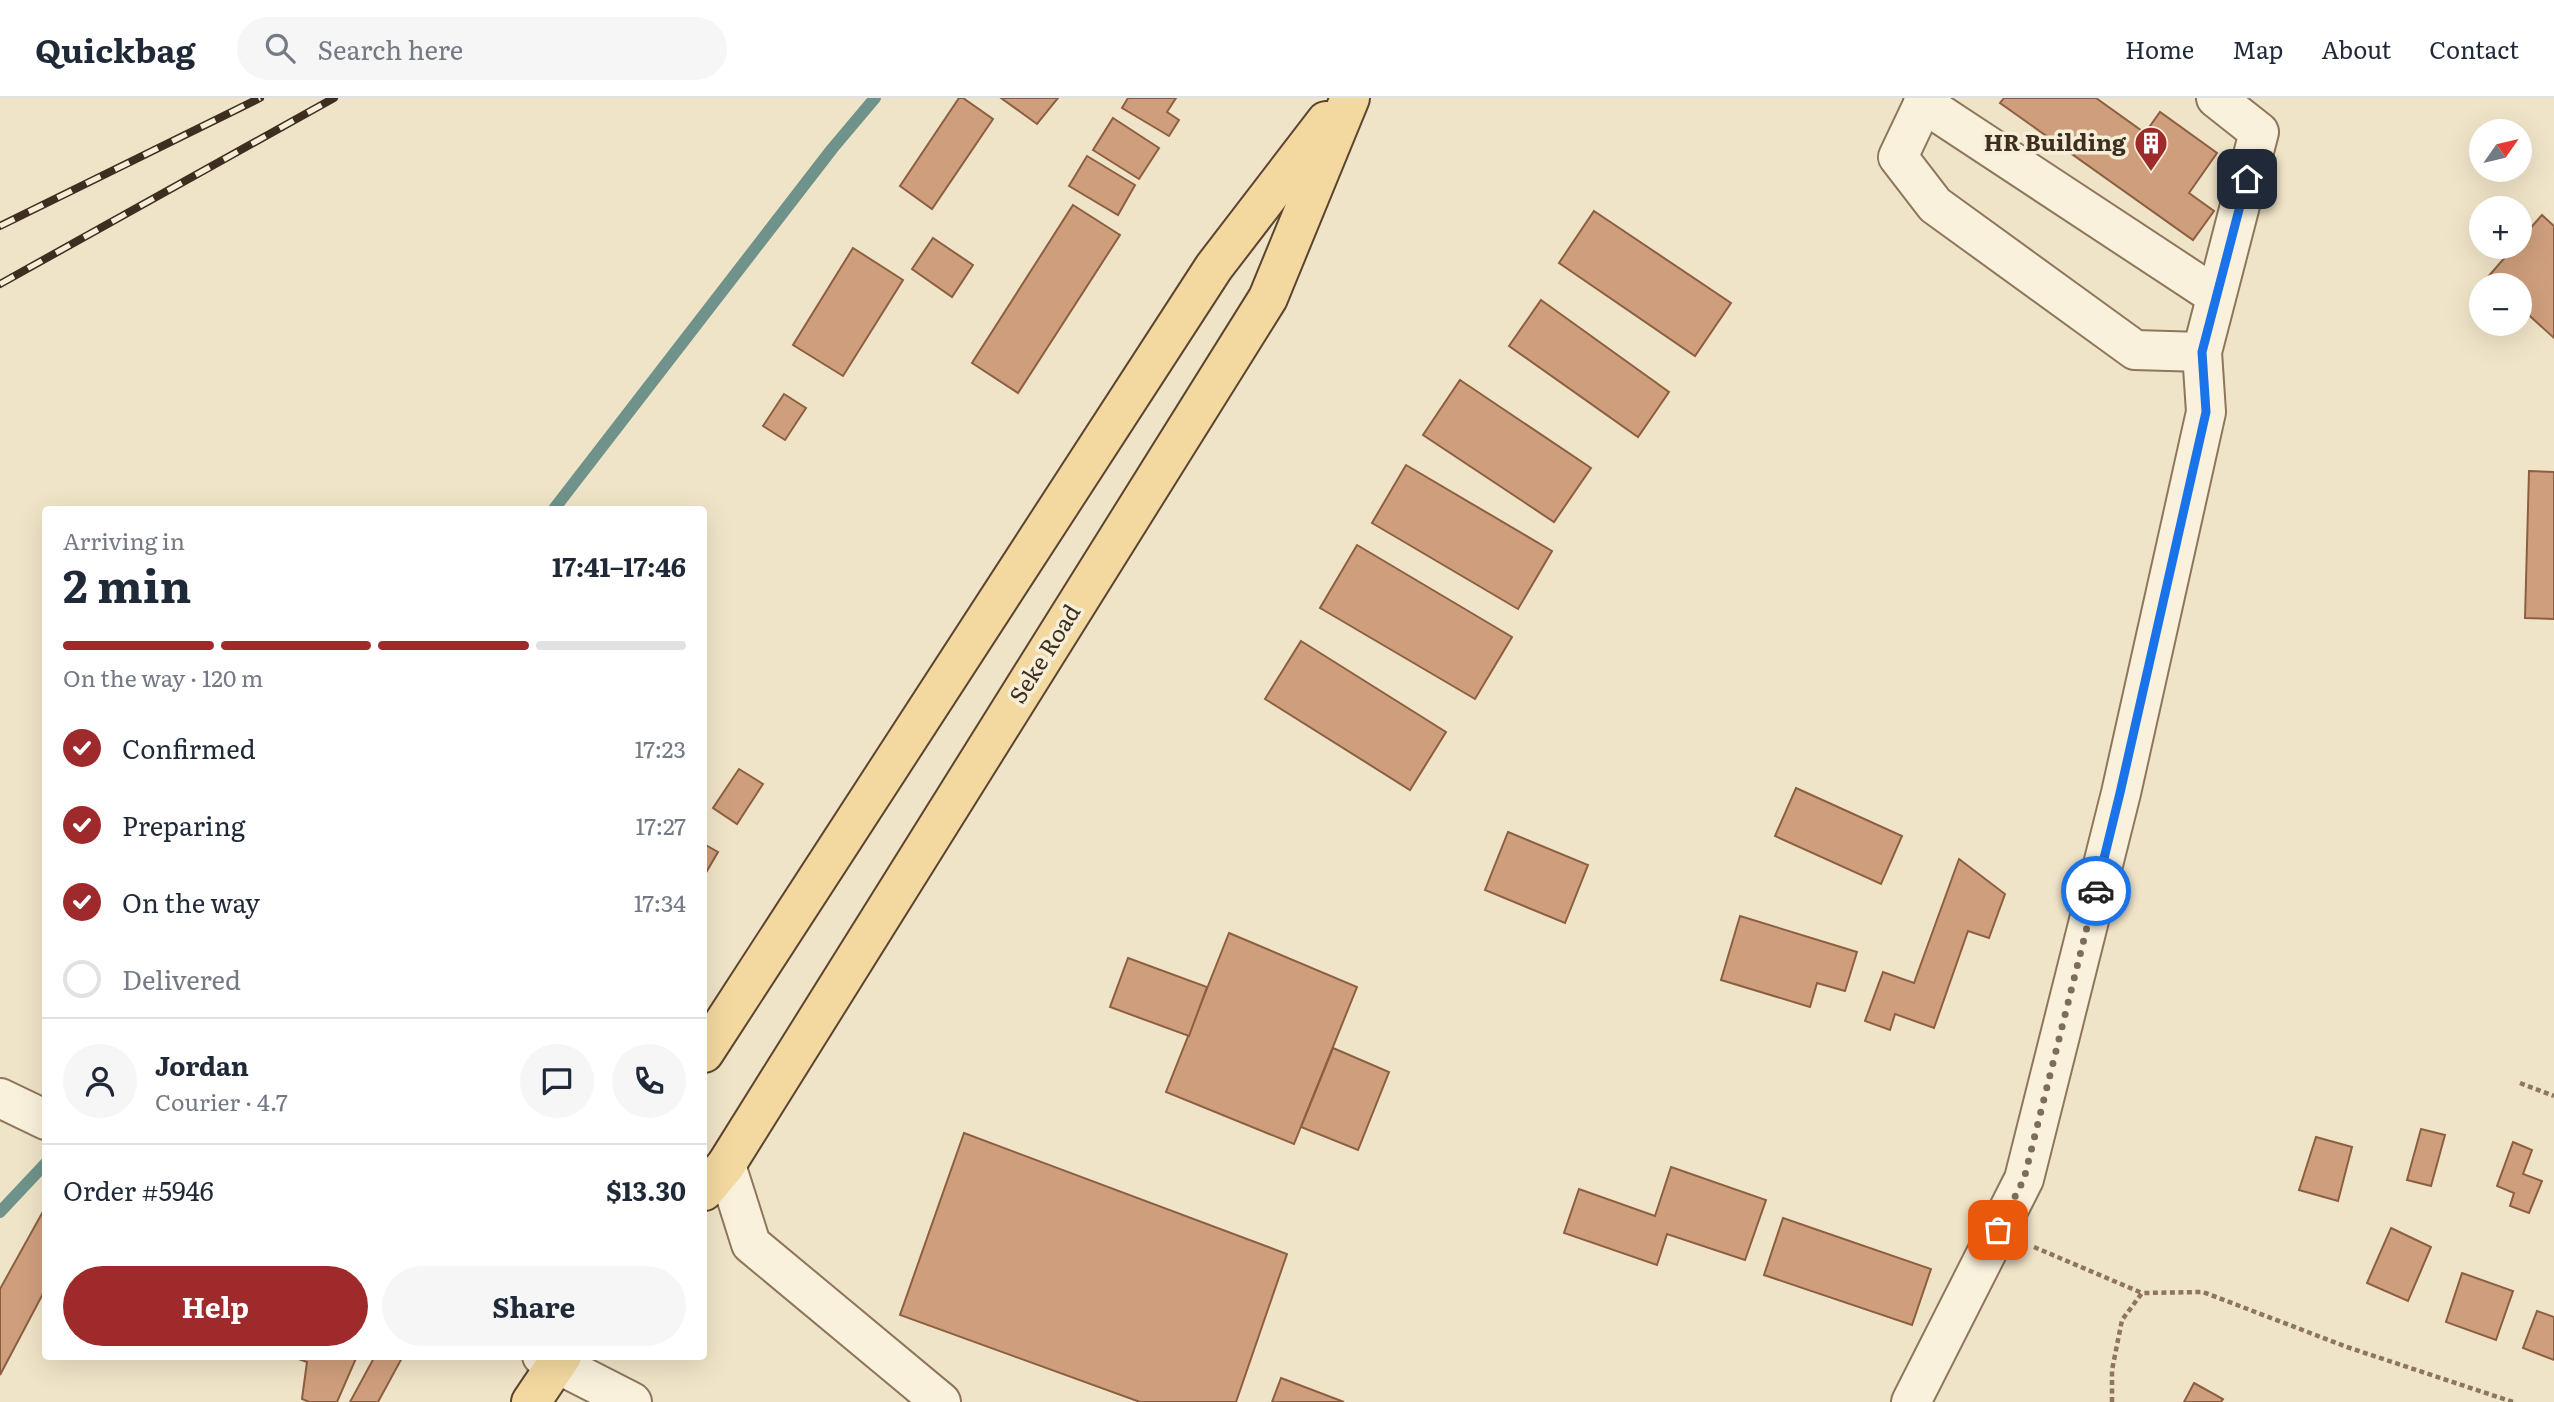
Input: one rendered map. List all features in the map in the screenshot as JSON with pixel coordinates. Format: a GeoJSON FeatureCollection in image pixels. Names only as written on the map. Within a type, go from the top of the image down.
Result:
{"type":"FeatureCollection","features":[{"type":"Feature","properties":{"kind":"main road"},"geometry":{"type":"LineString","coordinates":[[707,1048],[1214,267],[1344,98]]}},
{"type":"Feature","properties":{"kind":"main road","name":"Seke Road"},"geometry":{"type":"LineString","coordinates":[[715,1178],[1268,298],[1350,98]]}},
{"type":"Feature","properties":{"kind":"main road"},"geometry":{"type":"LineString","coordinates":[[531,1402],[554,1360]]}},
{"type":"Feature","properties":{"kind":"lane"},"geometry":{"type":"LineString","coordinates":[[1911,1402],[2024,1179],[2124,780],[2206,412],[2202,352],[2259,132],[2216,98]]}},
{"type":"Feature","properties":{"kind":"lane"},"geometry":{"type":"LineString","coordinates":[[2202,352],[2135,350],[1935,205],[1898,157],[1924,100],[2216,296]]}},
{"type":"Feature","properties":{"kind":"lane"},"geometry":{"type":"LineString","coordinates":[[0,1098],[42,1118]]}},
{"type":"Feature","properties":{"kind":"lane"},"geometry":{"type":"LineString","coordinates":[[715,1178],[751,1244],[941,1402]]}},
{"type":"Feature","properties":{"kind":"lane"},"geometry":{"type":"LineString","coordinates":[[558,1360],[632,1402]]}},
{"type":"Feature","properties":{"kind":"path"},"geometry":{"type":"LineString","coordinates":[[2520,1083],[2554,1096]]}},
{"type":"Feature","properties":{"kind":"path"},"geometry":{"type":"LineString","coordinates":[[1998,1230],[2142,1293],[2203,1292],[2347,1347],[2514,1402]]}},
{"type":"Feature","properties":{"kind":"path"},"geometry":{"type":"LineString","coordinates":[[2112,1402],[2112,1370],[2122,1320],[2142,1293]]}},
{"type":"Feature","properties":{"kind":"building"},"geometry":{"type":"Polygon","coordinates":[[[959,98],[963,98],[993,119],[932,209],[900,186],[959,98]]]}},
{"type":"Feature","properties":{"kind":"building"},"geometry":{"type":"Polygon","coordinates":[[[1001,98],[1058,98],[1037,124],[1001,98]]]}},
{"type":"Feature","properties":{"kind":"building"},"geometry":{"type":"Polygon","coordinates":[[[1128,98],[1176,98],[1167,112],[1179,120],[1169,136],[1122,108],[1128,98]]]}},
{"type":"Feature","properties":{"kind":"building","name":"HR Building"},"geometry":{"type":"Polygon","coordinates":[[[2004,98],[2096,98],[2145,133],[2160,112],[2217,153],[2189,193],[2214,211],[2193,240],[2000,103],[2004,98]]]}},
{"type":"Feature","properties":{"kind":"building"},"geometry":{"type":"Polygon","coordinates":[[[1113,118],[1159,148],[1139,179],[1093,150],[1113,118]]]}},
{"type":"Feature","properties":{"kind":"building"},"geometry":{"type":"Polygon","coordinates":[[[1087,156],[1135,185],[1118,215],[1069,186],[1087,156]]]}},
{"type":"Feature","properties":{"kind":"building"},"geometry":{"type":"Polygon","coordinates":[[[1073,205],[1120,235],[1018,393],[972,363],[1073,205]]]}},
{"type":"Feature","properties":{"kind":"building"},"geometry":{"type":"Polygon","coordinates":[[[1594,211],[1731,303],[1695,356],[1559,263],[1594,211]]]}},
{"type":"Feature","properties":{"kind":"building"},"geometry":{"type":"Polygon","coordinates":[[[2542,215],[2554,226],[2554,338],[2532,318],[2532,273],[2491,273],[2504,259],[2532,259],[2532,226],[2542,215]]]}},
{"type":"Feature","properties":{"kind":"building"},"geometry":{"type":"Polygon","coordinates":[[[933,238],[973,265],[952,297],[912,269],[933,238]]]}},
{"type":"Feature","properties":{"kind":"building"},"geometry":{"type":"Polygon","coordinates":[[[853,248],[903,280],[843,376],[793,345],[853,248]]]}},
{"type":"Feature","properties":{"kind":"building"},"geometry":{"type":"Polygon","coordinates":[[[1541,300],[1669,392],[1638,437],[1509,346],[1541,300]]]}},
{"type":"Feature","properties":{"kind":"building"},"geometry":{"type":"Polygon","coordinates":[[[1460,380],[1591,468],[1554,522],[1423,435],[1460,380]]]}},
{"type":"Feature","properties":{"kind":"building"},"geometry":{"type":"Polygon","coordinates":[[[784,394],[806,408],[785,440],[763,426],[784,394]]]}},
{"type":"Feature","properties":{"kind":"building"},"geometry":{"type":"Polygon","coordinates":[[[1406,465],[1552,551],[1518,609],[1372,523],[1406,465]]]}},
{"type":"Feature","properties":{"kind":"building"},"geometry":{"type":"Polygon","coordinates":[[[2529,471],[2554,472],[2554,619],[2525,618],[2529,471]]]}},
{"type":"Feature","properties":{"kind":"building"},"geometry":{"type":"Polygon","coordinates":[[[1357,545],[1512,637],[1475,699],[1320,608],[1357,545]]]}},
{"type":"Feature","properties":{"kind":"building"},"geometry":{"type":"Polygon","coordinates":[[[1301,641],[1446,732],[1410,790],[1265,699],[1301,641]]]}},
{"type":"Feature","properties":{"kind":"building"},"geometry":{"type":"Polygon","coordinates":[[[739,769],[763,784],[737,824],[713,808],[739,769]]]}},
{"type":"Feature","properties":{"kind":"building"},"geometry":{"type":"Polygon","coordinates":[[[1796,788],[1902,836],[1881,884],[1775,836],[1796,788]]]}},
{"type":"Feature","properties":{"kind":"building"},"geometry":{"type":"Polygon","coordinates":[[[1508,832],[1588,865],[1565,923],[1485,890],[1508,832]]]}},
{"type":"Feature","properties":{"kind":"building"},"geometry":{"type":"Polygon","coordinates":[[[707,846],[718,852],[707,871],[707,846]]]}},
{"type":"Feature","properties":{"kind":"building"},"geometry":{"type":"Polygon","coordinates":[[[1959,859],[2005,894],[1989,938],[1968,931],[1934,1028],[1895,1014],[1890,1030],[1865,1021],[1883,972],[1914,983],[1959,859]]]}},
{"type":"Feature","properties":{"kind":"building"},"geometry":{"type":"Polygon","coordinates":[[[1740,916],[1857,952],[1845,991],[1817,983],[1810,1007],[1721,980],[1740,916]]]}},
{"type":"Feature","properties":{"kind":"building"},"geometry":{"type":"Polygon","coordinates":[[[1229,933],[1357,987],[1294,1144],[1166,1092],[1229,933]]]}},
{"type":"Feature","properties":{"kind":"building"},"geometry":{"type":"Polygon","coordinates":[[[1128,958],[1207,987],[1189,1036],[1110,1007],[1128,958]]]}},
{"type":"Feature","properties":{"kind":"building"},"geometry":{"type":"Polygon","coordinates":[[[1333,1048],[1389,1072],[1358,1150],[1301,1127],[1333,1048]]]}},
{"type":"Feature","properties":{"kind":"building"},"geometry":{"type":"Polygon","coordinates":[[[2421,1129],[2445,1135],[2431,1186],[2407,1180],[2421,1129]]]}},
{"type":"Feature","properties":{"kind":"building"},"geometry":{"type":"Polygon","coordinates":[[[964,1133],[1287,1254],[1236,1402],[1140,1402],[900,1315],[964,1133]]]}},
{"type":"Feature","properties":{"kind":"building"},"geometry":{"type":"Polygon","coordinates":[[[2316,1137],[2352,1147],[2338,1201],[2299,1190],[2316,1137]]]}},
{"type":"Feature","properties":{"kind":"building"},"geometry":{"type":"Polygon","coordinates":[[[2513,1142],[2532,1150],[2523,1174],[2542,1181],[2529,1213],[2510,1206],[2514,1193],[2497,1186],[2513,1142]]]}},
{"type":"Feature","properties":{"kind":"building"},"geometry":{"type":"Polygon","coordinates":[[[1671,1167],[1766,1200],[1745,1260],[1667,1234],[1657,1265],[1564,1233],[1579,1189],[1655,1216],[1671,1167]]]}},
{"type":"Feature","properties":{"kind":"building"},"geometry":{"type":"Polygon","coordinates":[[[42,1213],[42,1296],[0,1375],[0,1289],[42,1213]]]}},
{"type":"Feature","properties":{"kind":"building"},"geometry":{"type":"Polygon","coordinates":[[[1783,1218],[1931,1269],[1912,1325],[1764,1275],[1783,1218]]]}},
{"type":"Feature","properties":{"kind":"building"},"geometry":{"type":"Polygon","coordinates":[[[2391,1228],[2431,1247],[2408,1301],[2367,1283],[2391,1228]]]}},
{"type":"Feature","properties":{"kind":"building"},"geometry":{"type":"Polygon","coordinates":[[[2462,1273],[2513,1291],[2496,1340],[2446,1322],[2462,1273]]]}},
{"type":"Feature","properties":{"kind":"building"},"geometry":{"type":"Polygon","coordinates":[[[2537,1311],[2554,1317],[2554,1360],[2523,1348],[2537,1311]]]}},
{"type":"Feature","properties":{"kind":"building"},"geometry":{"type":"Polygon","coordinates":[[[301,1360],[355,1360],[337,1402],[309,1402],[302,1399],[307,1362],[301,1360]]]}},
{"type":"Feature","properties":{"kind":"building"},"geometry":{"type":"Polygon","coordinates":[[[373,1360],[401,1360],[378,1402],[350,1402],[373,1360]]]}},
{"type":"Feature","properties":{"kind":"building"},"geometry":{"type":"Polygon","coordinates":[[[1281,1378],[1344,1402],[1272,1402],[1281,1378]]]}},
{"type":"Feature","properties":{"kind":"building"},"geometry":{"type":"Polygon","coordinates":[[[2194,1383],[2223,1399],[2221,1402],[2184,1402],[2194,1383]]]}},
{"type":"Feature","properties":{"kind":"waterway"},"geometry":{"type":"LineString","coordinates":[[556,506],[832,149],[875,98]]}},
{"type":"Feature","properties":{"kind":"waterway"},"geometry":{"type":"LineString","coordinates":[[0,1212],[42,1167]]}},
{"type":"Feature","properties":{"kind":"railway"},"geometry":{"type":"LineString","coordinates":[[0,226],[260,98]]}},
{"type":"Feature","properties":{"kind":"railway"},"geometry":{"type":"LineString","coordinates":[[0,284],[334,98]]}},
{"type":"Feature","properties":{"kind":"way so far"},"geometry":{"type":"LineString","coordinates":[[1998,1230],[2024,1179],[2096,891]]}},
{"type":"Feature","properties":{"kind":"place","name":"HR Building"},"geometry":{"type":"Point","coordinates":[2151,173]}},
{"type":"Feature","properties":{"kind":"route"},"geometry":{"type":"LineString","coordinates":[[2096,891],[2206,412],[2202,352],[2247,179]]}}]}
